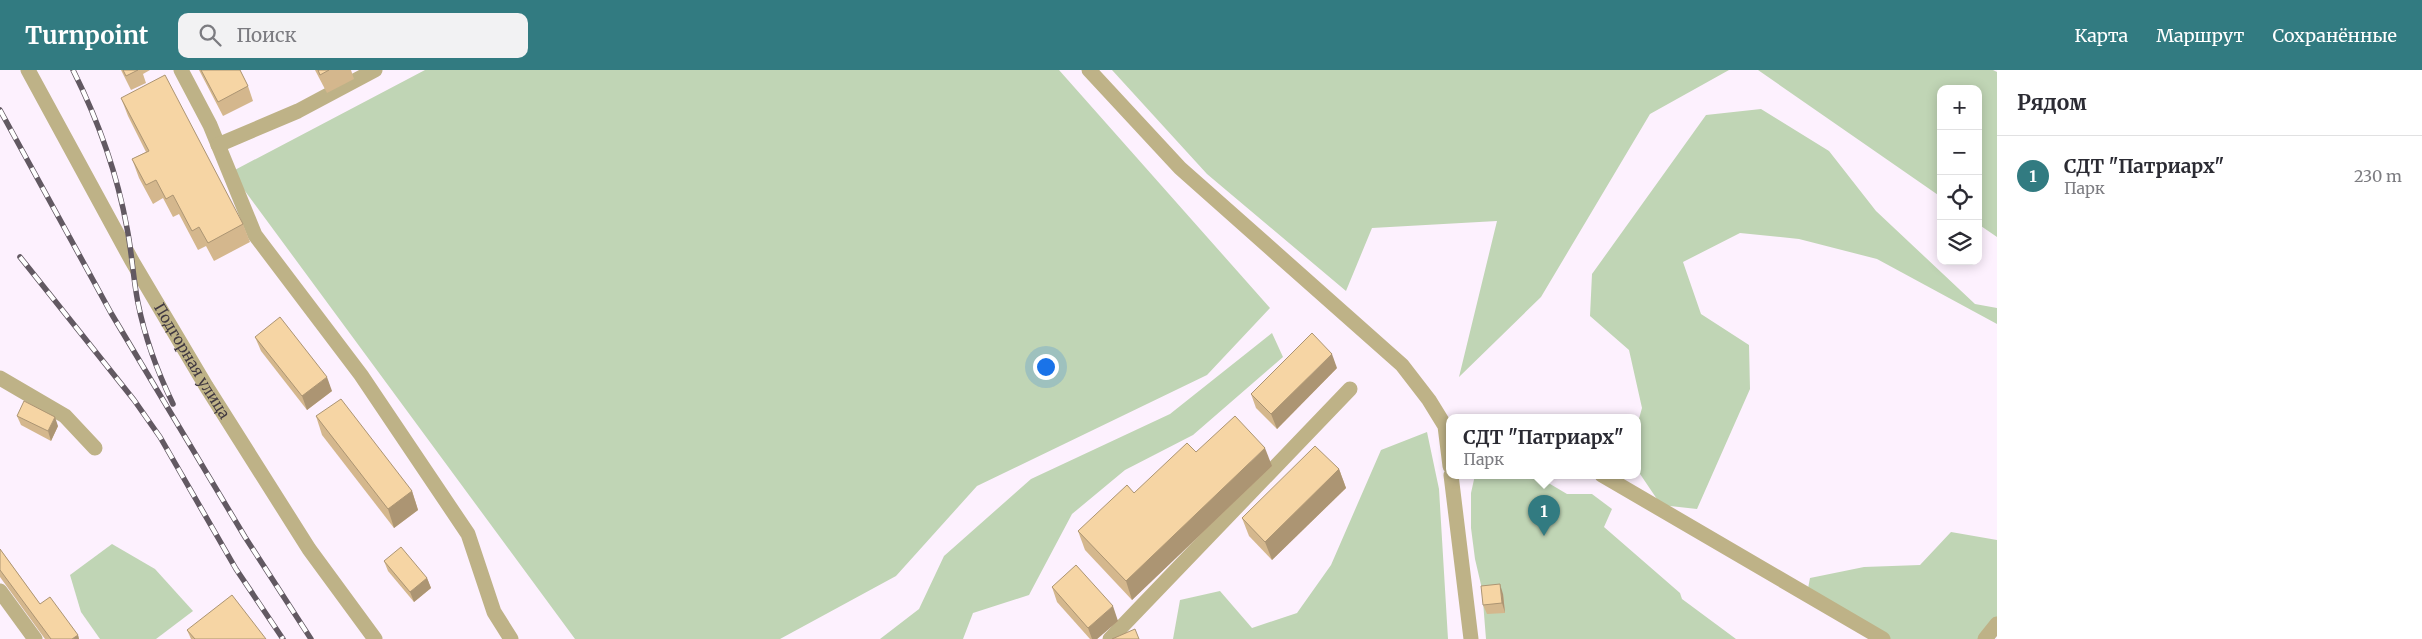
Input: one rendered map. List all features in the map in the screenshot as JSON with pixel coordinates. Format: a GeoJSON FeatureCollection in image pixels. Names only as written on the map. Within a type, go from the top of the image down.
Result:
{"type":"FeatureCollection","features":[{"type":"Feature","properties":{"kind":"street","name":"Подгорная улица"},"geometry":{"type":"LineString","coordinates":[[28,70],[132,261],[183,347],[309,548],[375,639]]}},
{"type":"Feature","properties":{"kind":"street"},"geometry":{"type":"LineString","coordinates":[[181,70],[218,145],[255,235],[361,375],[468,534],[494,612],[511,639]]}},
{"type":"Feature","properties":{"kind":"street"},"geometry":{"type":"LineString","coordinates":[[218,145],[298,111],[374,70]]}},
{"type":"Feature","properties":{"kind":"street"},"geometry":{"type":"LineString","coordinates":[[1089,70],[1180,168],[1402,365],[1429,400],[1446,429]]}},
{"type":"Feature","properties":{"kind":"street"},"geometry":{"type":"LineString","coordinates":[[0,378],[65,416],[95,448]]}},
{"type":"Feature","properties":{"kind":"street"},"geometry":{"type":"LineString","coordinates":[[1110,639],[1350,388]]}},
{"type":"Feature","properties":{"kind":"street"},"geometry":{"type":"LineString","coordinates":[[1451,479],[1471,639]]}},
{"type":"Feature","properties":{"kind":"street"},"geometry":{"type":"LineString","coordinates":[[1609,479],[1883,639]]}},
{"type":"Feature","properties":{"kind":"street"},"geometry":{"type":"LineString","coordinates":[[0,591],[35,639]]}},
{"type":"Feature","properties":{"kind":"street"},"geometry":{"type":"LineString","coordinates":[[1985,639],[1997,624]]}},
{"type":"Feature","properties":{"kind":"green space"},"geometry":{"type":"Polygon","coordinates":[[[425,70],[1059,70],[1270,308],[1207,375],[977,486],[896,576],[780,639],[575,639],[231,172],[425,70]]]}},
{"type":"Feature","properties":{"kind":"green space"},"geometry":{"type":"Polygon","coordinates":[[[1112,70],[1729,70],[1650,114],[1541,297],[1459,377],[1497,221],[1372,228],[1346,291],[1207,174],[1112,70]]]}},
{"type":"Feature","properties":{"kind":"green space"},"geometry":{"type":"Polygon","coordinates":[[[1758,70],[1993,70],[1997,72],[1997,237],[1982,227],[1982,85],[1937,85],[1937,194],[1758,70]]]}},
{"type":"Feature","properties":{"kind":"green space"},"geometry":{"type":"Polygon","coordinates":[[[1761,109],[1829,151],[1876,211],[1975,304],[1997,308],[1997,324],[1877,259],[1799,239],[1740,233],[1683,262],[1701,314],[1749,345],[1750,389],[1697,509],[1661,505],[1641,475],[1640,414],[1642,408],[1629,350],[1590,316],[1592,274],[1706,115],[1761,109]]]}},
{"type":"Feature","properties":{"kind":"green space"},"geometry":{"type":"Polygon","coordinates":[[[1272,333],[1283,357],[1193,435],[1125,470],[1072,514],[1029,595],[973,613],[963,639],[880,639],[919,609],[944,556],[1031,479],[1170,414],[1272,333]]]}},
{"type":"Feature","properties":{"kind":"green space"},"geometry":{"type":"Polygon","coordinates":[[[1427,432],[1439,489],[1448,639],[1173,639],[1180,600],[1220,591],[1252,628],[1297,613],[1331,565],[1381,450],[1427,432]]]}},
{"type":"Feature","properties":{"kind":"green space"},"geometry":{"type":"Polygon","coordinates":[[[1474,479],[1542,479],[1567,494],[1592,494],[1612,509],[1604,527],[1680,593],[1682,599],[1736,639],[1486,639],[1482,589],[1475,559],[1471,528],[1471,493],[1474,479]]]}},
{"type":"Feature","properties":{"kind":"green space"},"geometry":{"type":"Polygon","coordinates":[[[1951,532],[1997,540],[1997,632],[1992,639],[1870,639],[1806,599],[1810,578],[1864,567],[1920,565],[1951,532]]]}},
{"type":"Feature","properties":{"kind":"green space"},"geometry":{"type":"Polygon","coordinates":[[[112,544],[155,569],[193,611],[156,639],[100,639],[81,612],[70,575],[112,544]]]}},
{"type":"Feature","properties":{"kind":"building"},"geometry":{"type":"Polygon","coordinates":[[[123,70],[138,70],[126,76],[123,70]]]}},
{"type":"Feature","properties":{"kind":"building"},"geometry":{"type":"Polygon","coordinates":[[[201,70],[240,70],[248,86],[218,102],[201,70]]]}},
{"type":"Feature","properties":{"kind":"building"},"geometry":{"type":"Polygon","coordinates":[[[318,70],[329,70],[320,75],[318,70]]]}},
{"type":"Feature","properties":{"kind":"building"},"geometry":{"type":"Polygon","coordinates":[[[165,75],[243,224],[208,243],[199,227],[192,231],[173,195],[166,199],[156,180],[146,185],[132,159],[149,151],[121,98],[165,75]]]}},
{"type":"Feature","properties":{"kind":"building"},"geometry":{"type":"Polygon","coordinates":[[[280,317],[327,377],[302,396],[255,337],[280,317]]]}},
{"type":"Feature","properties":{"kind":"building"},"geometry":{"type":"Polygon","coordinates":[[[1312,333],[1332,354],[1271,414],[1251,394],[1312,333]]]}},
{"type":"Feature","properties":{"kind":"building"},"geometry":{"type":"Polygon","coordinates":[[[341,399],[412,491],[388,509],[316,416],[341,399]]]}},
{"type":"Feature","properties":{"kind":"building"},"geometry":{"type":"Polygon","coordinates":[[[24,401],[55,417],[48,431],[17,416],[24,401]]]}},
{"type":"Feature","properties":{"kind":"building"},"geometry":{"type":"Polygon","coordinates":[[[1235,416],[1265,448],[1126,581],[1078,531],[1127,485],[1134,493],[1187,443],[1196,452],[1235,416]]]}},
{"type":"Feature","properties":{"kind":"building"},"geometry":{"type":"Polygon","coordinates":[[[1315,446],[1339,469],[1265,542],[1242,518],[1315,446]]]}},
{"type":"Feature","properties":{"kind":"building"},"geometry":{"type":"Polygon","coordinates":[[[401,547],[427,578],[410,592],[384,561],[401,547]]]}},
{"type":"Feature","properties":{"kind":"building"},"geometry":{"type":"Polygon","coordinates":[[[0,549],[40,604],[50,597],[78,635],[72,639],[51,639],[0,570],[0,549]]]}},
{"type":"Feature","properties":{"kind":"building"},"geometry":{"type":"Polygon","coordinates":[[[1076,565],[1113,606],[1088,628],[1052,587],[1076,565]]]}},
{"type":"Feature","properties":{"kind":"building"},"geometry":{"type":"Polygon","coordinates":[[[1500,584],[1502,603],[1483,605],[1481,586],[1500,584]]]}},
{"type":"Feature","properties":{"kind":"building"},"geometry":{"type":"Polygon","coordinates":[[[232,595],[266,639],[195,639],[187,630],[232,595]]]}},
{"type":"Feature","properties":{"kind":"building"},"geometry":{"type":"Polygon","coordinates":[[[1135,629],[1139,639],[1112,639],[1135,629]]]}},
{"type":"Feature","properties":{"kind":"railway"},"geometry":{"type":"LineString","coordinates":[[73,70],[91,108],[118,187],[127,228],[136,294],[144,329],[152,354],[173,404]]}},
{"type":"Feature","properties":{"kind":"railway"},"geometry":{"type":"LineString","coordinates":[[0,110],[111,313],[245,537],[311,639]]}},
{"type":"Feature","properties":{"kind":"railway"},"geometry":{"type":"LineString","coordinates":[[20,257],[134,400],[160,437],[236,569],[283,639]]}},
{"type":"Feature","properties":{"kind":"place","name":"СДТ \"Патриарх\""},"geometry":{"type":"Point","coordinates":[1544,536]}}]}
